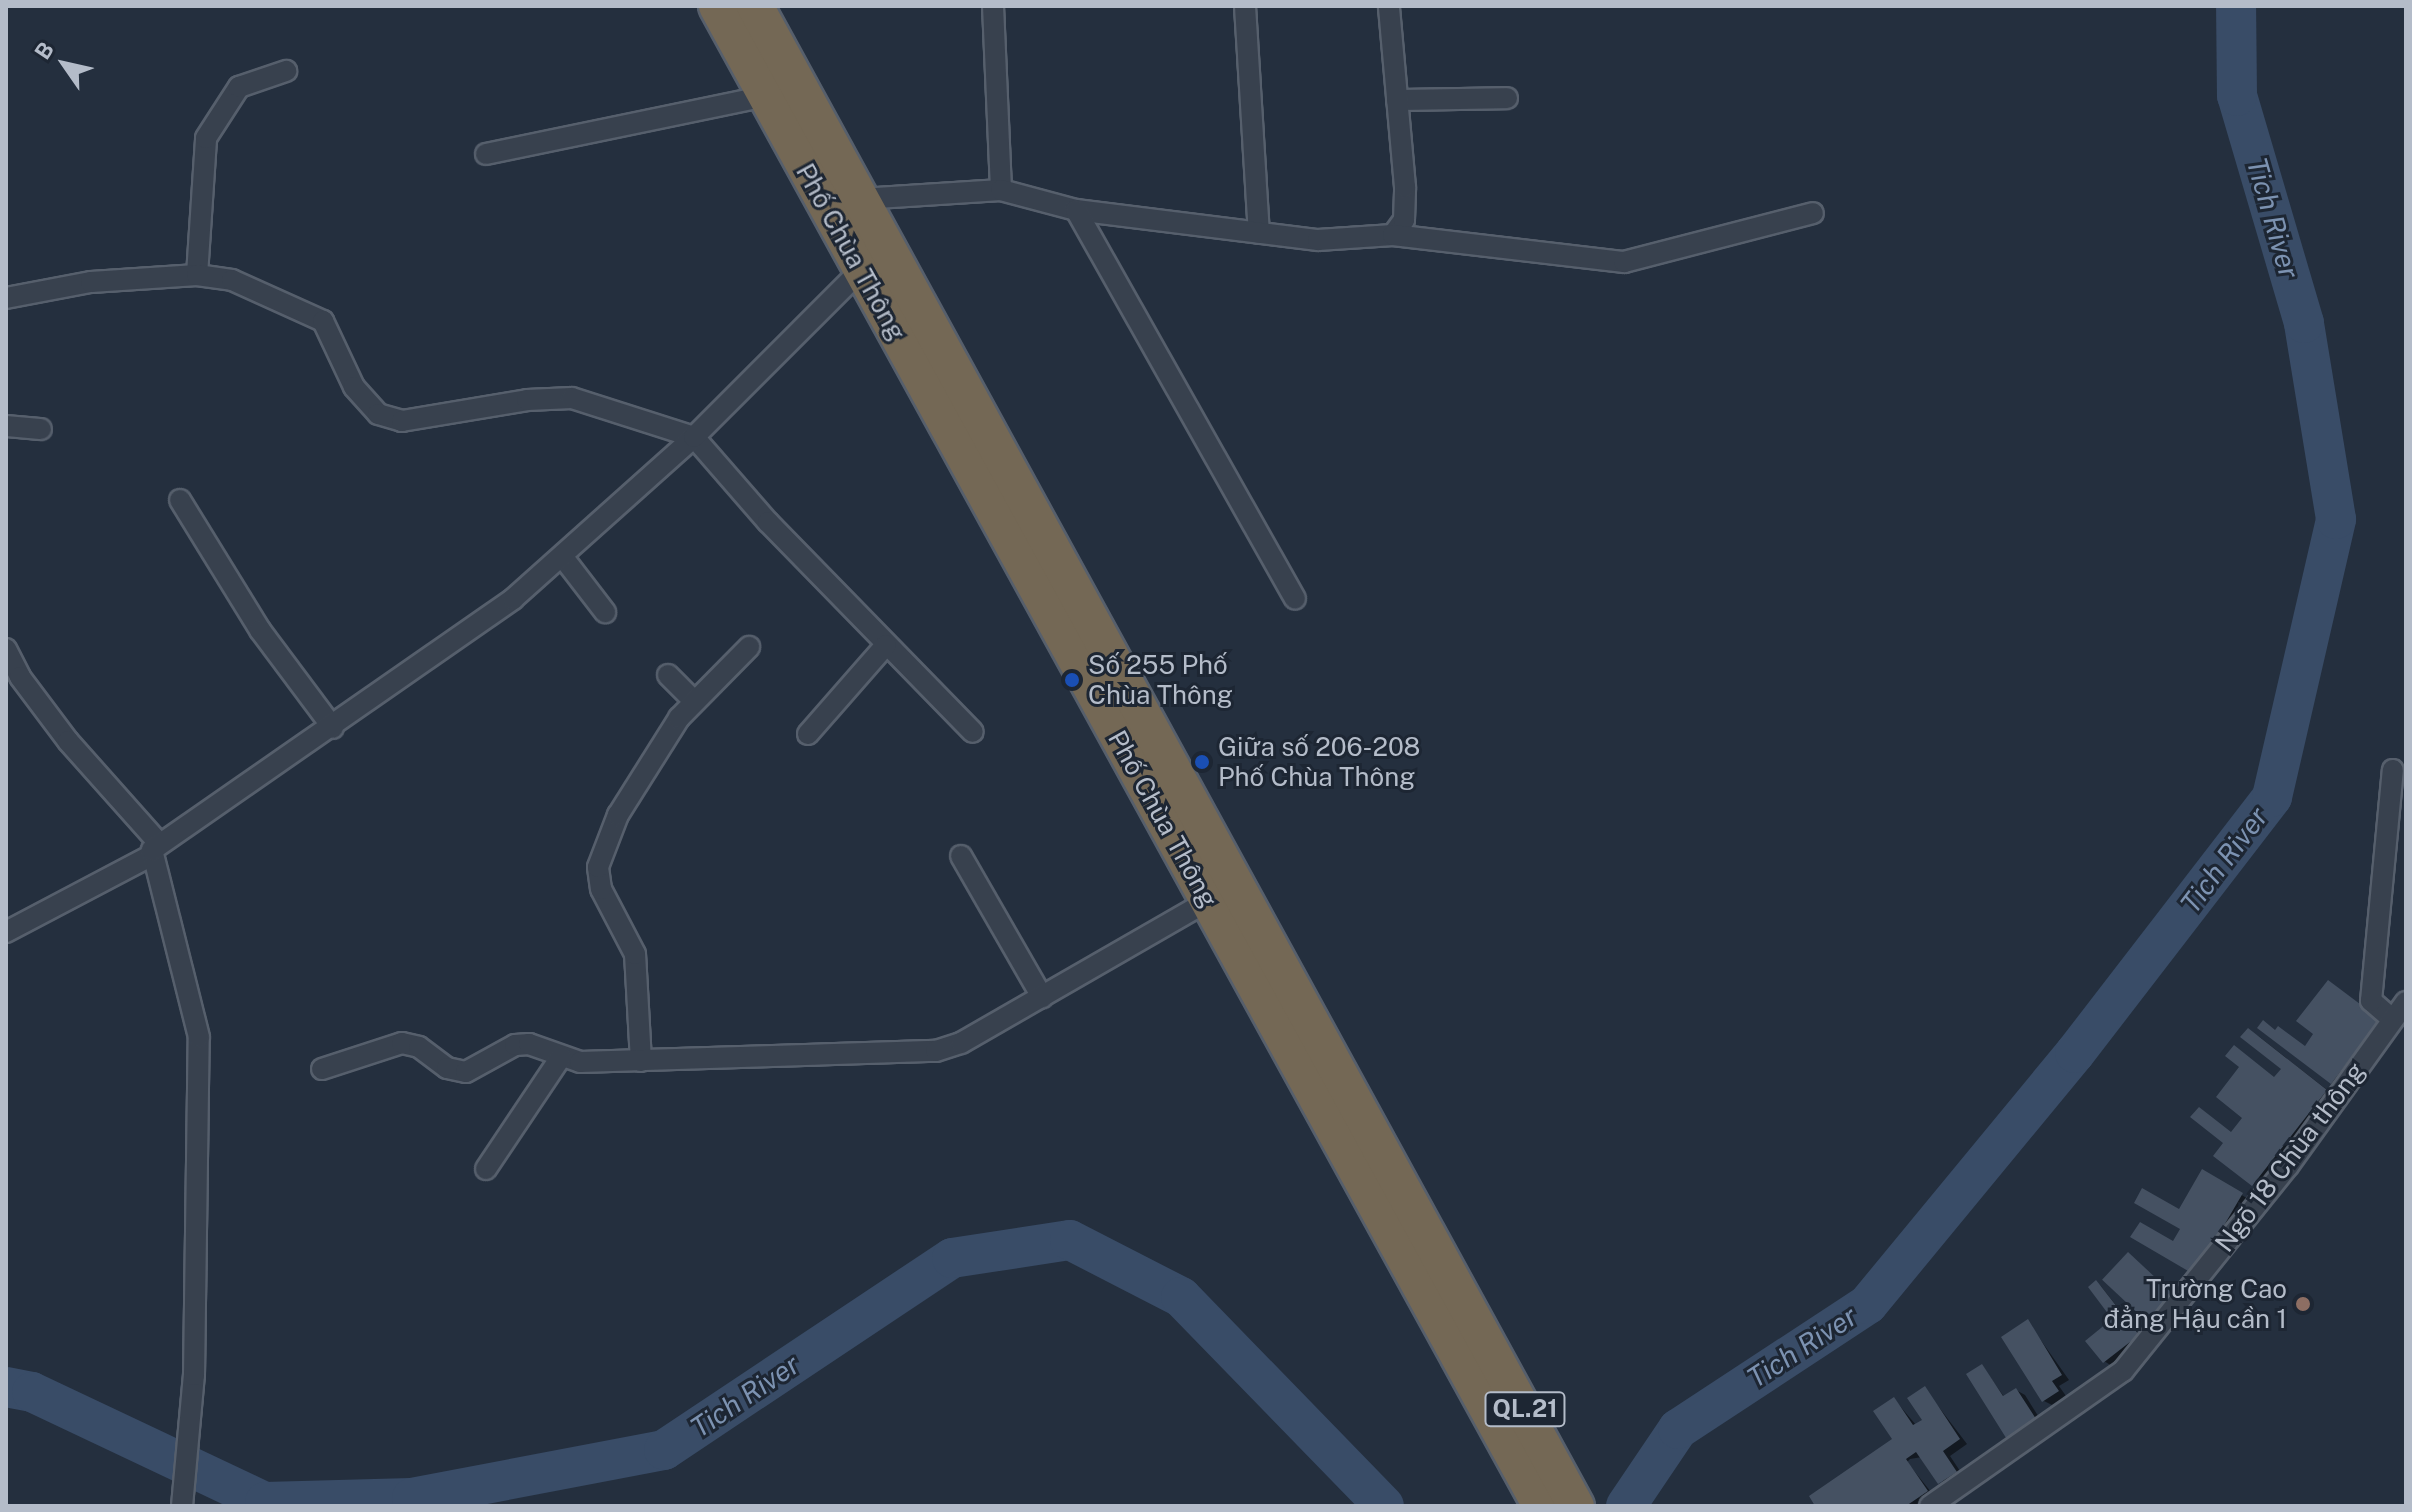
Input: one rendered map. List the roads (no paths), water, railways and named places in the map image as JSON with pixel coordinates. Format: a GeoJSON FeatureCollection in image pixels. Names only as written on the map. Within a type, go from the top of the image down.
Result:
{"type":"FeatureCollection","features":[{"type":"Feature","properties":{"kind":"highway","name":"Phố Chùa Thông"},"geometry":{"type":"LineString","coordinates":[[717,6],[1208,901],[1458,1319],[1576,1506]]}},
{"type":"Feature","properties":{"kind":"highway","name":"Phố Chùa Thông"},"geometry":{"type":"LineString","coordinates":[[755,6],[1458,1319],[1541,1506]]}},
{"type":"Feature","properties":{"kind":"street"},"geometry":{"type":"LineString","coordinates":[[993,6],[1001,190]]}},
{"type":"Feature","properties":{"kind":"street"},"geometry":{"type":"LineString","coordinates":[[1245,6],[1259,233]]}},
{"type":"Feature","properties":{"kind":"street"},"geometry":{"type":"LineString","coordinates":[[1389,6],[1405,187],[1404,220],[1393,235]]}},
{"type":"Feature","properties":{"kind":"street"},"geometry":{"type":"LineString","coordinates":[[197,275],[206,138],[230,94],[286,71]]}},
{"type":"Feature","properties":{"kind":"street"},"geometry":{"type":"LineString","coordinates":[[486,154],[765,96]]}},
{"type":"Feature","properties":{"kind":"street"},"geometry":{"type":"LineString","coordinates":[[1397,100],[1507,98]]}},
{"type":"Feature","properties":{"kind":"street"},"geometry":{"type":"LineString","coordinates":[[861,199],[1001,190],[1076,210],[1318,240],[1393,235],[1624,262],[1813,213]]}},
{"type":"Feature","properties":{"kind":"street"},"geometry":{"type":"LineString","coordinates":[[1076,210],[1295,598]]}},
{"type":"Feature","properties":{"kind":"street"},"geometry":{"type":"LineString","coordinates":[[6,932],[156,849],[333,728],[513,599],[694,437],[861,270]]}},
{"type":"Feature","properties":{"kind":"street"},"geometry":{"type":"LineString","coordinates":[[6,298],[91,282],[197,275],[232,280],[323,321],[354,387],[378,414],[402,421],[527,400],[572,398],[694,437],[886,645],[973,732]]}},
{"type":"Feature","properties":{"kind":"street"},"geometry":{"type":"LineString","coordinates":[[6,426],[41,429]]}},
{"type":"Feature","properties":{"kind":"street"},"geometry":{"type":"LineString","coordinates":[[180,500],[260,630],[333,728]]}},
{"type":"Feature","properties":{"kind":"street"},"geometry":{"type":"LineString","coordinates":[[562,556],[605,612]]}},
{"type":"Feature","properties":{"kind":"street"},"geometry":{"type":"LineString","coordinates":[[808,734],[886,645]]}},
{"type":"Feature","properties":{"kind":"street"},"geometry":{"type":"LineString","coordinates":[[641,1061],[635,954],[601,889],[598,867],[624,805],[694,701],[749,647]]}},
{"type":"Feature","properties":{"kind":"street"},"geometry":{"type":"LineString","coordinates":[[6,649],[20,677],[156,849],[199,1037],[194,1375],[182,1506]]}},
{"type":"Feature","properties":{"kind":"street"},"geometry":{"type":"LineString","coordinates":[[668,675],[694,701]]}},
{"type":"Feature","properties":{"kind":"street"},"geometry":{"type":"LineString","coordinates":[[2392,1019],[2371,1001],[2393,770]]}},
{"type":"Feature","properties":{"kind":"street"},"geometry":{"type":"LineString","coordinates":[[961,856],[1042,997]]}},
{"type":"Feature","properties":{"kind":"street"},"geometry":{"type":"LineString","coordinates":[[322,1069],[402,1043],[419,1047],[447,1068],[466,1072],[515,1045],[529,1044],[580,1062],[936,1051],[961,1043],[1208,901]]}},
{"type":"Feature","properties":{"kind":"street","name":"Ngõ 18 Chùa thông"},"geometry":{"type":"LineString","coordinates":[[1930,1506],[2123,1371],[2288,1166],[2406,1002]]}},
{"type":"Feature","properties":{"kind":"street"},"geometry":{"type":"LineString","coordinates":[[486,1169],[561,1057]]}},
{"type":"Feature","properties":{"kind":"waterway","name":"Tich River"},"geometry":{"type":"LineString","coordinates":[[1626,1506],[1678,1429],[1868,1304],[2075,1053],[2272,797],[2336,519],[2304,323],[2237,96],[2236,6]]}},
{"type":"Feature","properties":{"kind":"waterway","name":"Tich River"},"geometry":{"type":"LineString","coordinates":[[6,1387],[32,1392],[265,1502],[412,1498],[664,1450],[952,1258],[1070,1240],[1181,1297],[1384,1506]]}},
{"type":"Feature","properties":{"kind":"place","name":"Số 255 Phố Chùa Thông"},"geometry":{"type":"Point","coordinates":[1072,680]}},
{"type":"Feature","properties":{"kind":"place","name":"Giữa số 206-208 Phố Chùa Thông"},"geometry":{"type":"Point","coordinates":[1202,762]}},
{"type":"Feature","properties":{"kind":"place","name":"Trường Cao đẳng Hậu cần 1"},"geometry":{"type":"Point","coordinates":[2303,1304]}}]}
